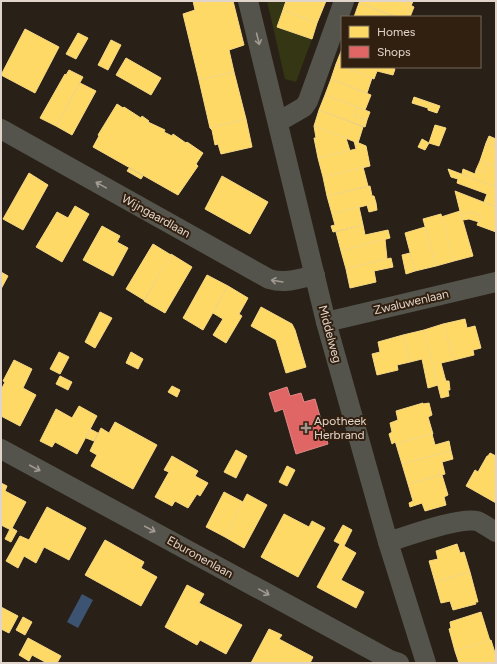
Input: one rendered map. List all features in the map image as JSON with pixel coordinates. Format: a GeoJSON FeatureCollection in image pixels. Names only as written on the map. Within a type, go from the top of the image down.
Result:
{"type":"FeatureCollection","features":[{"type":"Feature","properties":{"kind":"street","name":"Middelweg"},"geometry":{"type":"LineString","coordinates":[[248,1],[326,322],[388,542],[426,663]]}},
{"type":"Feature","properties":{"kind":"street"},"geometry":{"type":"LineString","coordinates":[[278,122],[304,107],[308,101],[344,1]]}},
{"type":"Feature","properties":{"kind":"street","name":"Wijngaardlaan"},"geometry":{"type":"LineString","coordinates":[[1,130],[269,279],[279,282],[297,280],[315,275]]}},
{"type":"Feature","properties":{"kind":"street","name":"Zwaluwenlaan"},"geometry":{"type":"LineString","coordinates":[[326,322],[496,282]]}},
{"type":"Feature","properties":{"kind":"street","name":"Eburonenlaan"},"geometry":{"type":"LineString","coordinates":[[1,449],[383,657],[399,663]]}},
{"type":"Feature","properties":{"kind":"street"},"geometry":{"type":"LineString","coordinates":[[388,542],[449,524],[466,521],[477,521],[496,532]]}},
{"type":"Feature","properties":{"kind":"green space"},"geometry":{"type":"Polygon","coordinates":[[[267,1],[286,1],[277,27],[312,39],[296,82],[285,79],[267,1]]]}},
{"type":"Feature","properties":{"kind":"water"},"geometry":{"type":"Polygon","coordinates":[[[82,594],[93,600],[78,628],[67,622],[82,594]]]}},
{"type":"Feature","properties":{"kind":"building: Homes"},"geometry":{"type":"Polygon","coordinates":[[[193,1],[233,1],[244,45],[229,50],[234,72],[199,80],[183,14],[195,10],[193,1]]]}},
{"type":"Feature","properties":{"kind":"building: Homes"},"geometry":{"type":"Polygon","coordinates":[[[286,1],[326,1],[317,23],[283,10],[286,1]]]}},
{"type":"Feature","properties":{"kind":"building: Homes"},"geometry":{"type":"Polygon","coordinates":[[[360,1],[399,1],[410,5],[406,16],[394,16],[359,3],[360,1]]]}},
{"type":"Feature","properties":{"kind":"building: Homes"},"geometry":{"type":"Polygon","coordinates":[[[399,1],[413,1],[411,6],[399,1]]]}},
{"type":"Feature","properties":{"kind":"building: Homes"},"geometry":{"type":"Polygon","coordinates":[[[359,3],[392,16],[354,16],[359,3]]]}},
{"type":"Feature","properties":{"kind":"building: Homes"},"geometry":{"type":"Polygon","coordinates":[[[410,5],[414,7],[410,16],[406,16],[410,5]]]}},
{"type":"Feature","properties":{"kind":"building: Homes"},"geometry":{"type":"Polygon","coordinates":[[[283,10],[317,23],[312,39],[277,27],[283,10]]]}},
{"type":"Feature","properties":{"kind":"building: Homes"},"geometry":{"type":"Polygon","coordinates":[[[25,29],[59,47],[35,93],[1,75],[25,29]]]}},
{"type":"Feature","properties":{"kind":"building: Homes"},"geometry":{"type":"Polygon","coordinates":[[[78,33],[88,38],[76,59],[66,54],[78,33]]]}},
{"type":"Feature","properties":{"kind":"building: Homes"},"geometry":{"type":"Polygon","coordinates":[[[111,40],[121,45],[108,70],[98,65],[111,40]]]}},
{"type":"Feature","properties":{"kind":"building: Homes"},"geometry":{"type":"Polygon","coordinates":[[[341,52],[341,66],[336,64],[341,52]]]}},
{"type":"Feature","properties":{"kind":"building: Homes"},"geometry":{"type":"Polygon","coordinates":[[[126,58],[161,78],[151,95],[116,75],[126,58]]]}},
{"type":"Feature","properties":{"kind":"building: Homes"},"geometry":{"type":"Polygon","coordinates":[[[336,64],[341,66],[341,68],[346,68],[372,78],[367,93],[331,79],[336,64]]]}},
{"type":"Feature","properties":{"kind":"building: Homes"},"geometry":{"type":"Polygon","coordinates":[[[346,68],[395,69],[393,75],[377,71],[374,79],[346,68]]]}},
{"type":"Feature","properties":{"kind":"building: Homes"},"geometry":{"type":"Polygon","coordinates":[[[69,70],[83,77],[56,126],[40,118],[65,74],[66,75],[69,70]]]}},
{"type":"Feature","properties":{"kind":"building: Homes"},"geometry":{"type":"Polygon","coordinates":[[[234,72],[246,119],[210,128],[199,80],[234,72]]]}},
{"type":"Feature","properties":{"kind":"building: Homes"},"geometry":{"type":"Polygon","coordinates":[[[331,79],[371,95],[365,110],[325,95],[331,79]]]}},
{"type":"Feature","properties":{"kind":"building: Homes"},"geometry":{"type":"Polygon","coordinates":[[[80,83],[96,91],[72,135],[56,126],[80,83]]]}},
{"type":"Feature","properties":{"kind":"building: Homes"},"geometry":{"type":"Polygon","coordinates":[[[325,95],[357,107],[355,116],[367,120],[365,127],[319,110],[325,95]]]}},
{"type":"Feature","properties":{"kind":"building: Homes"},"geometry":{"type":"Polygon","coordinates":[[[414,97],[440,106],[437,113],[428,110],[428,108],[412,103],[414,97]]]}},
{"type":"Feature","properties":{"kind":"building: Homes"},"geometry":{"type":"Polygon","coordinates":[[[117,104],[141,118],[142,116],[149,121],[148,122],[165,130],[164,132],[172,136],[173,134],[203,153],[196,164],[198,166],[178,195],[93,147],[99,136],[98,135],[117,104]]]}},
{"type":"Feature","properties":{"kind":"building: Homes"},"geometry":{"type":"Polygon","coordinates":[[[357,107],[370,112],[367,120],[355,116],[357,107]]]}},
{"type":"Feature","properties":{"kind":"building: Homes"},"geometry":{"type":"Polygon","coordinates":[[[319,110],[363,127],[358,143],[314,126],[319,110]]]}},
{"type":"Feature","properties":{"kind":"building: Homes"},"geometry":{"type":"Polygon","coordinates":[[[246,119],[252,147],[221,154],[218,144],[215,145],[212,130],[210,128],[246,119]]]}},
{"type":"Feature","properties":{"kind":"building: Homes"},"geometry":{"type":"Polygon","coordinates":[[[435,125],[446,128],[439,146],[429,143],[435,125]]]}},
{"type":"Feature","properties":{"kind":"building: Homes"},"geometry":{"type":"Polygon","coordinates":[[[314,126],[346,138],[350,151],[318,158],[314,138],[316,138],[314,126]]]}},
{"type":"Feature","properties":{"kind":"building: Homes"},"geometry":{"type":"Polygon","coordinates":[[[489,136],[496,139],[496,147],[486,143],[489,136]]]}},
{"type":"Feature","properties":{"kind":"building: Homes"},"geometry":{"type":"Polygon","coordinates":[[[422,139],[429,143],[425,150],[418,147],[422,139]]]}},
{"type":"Feature","properties":{"kind":"building: Homes"},"geometry":{"type":"Polygon","coordinates":[[[354,141],[366,146],[370,166],[323,177],[318,158],[356,149],[354,141]]]}},
{"type":"Feature","properties":{"kind":"building: Homes"},"geometry":{"type":"Polygon","coordinates":[[[486,143],[496,147],[496,167],[480,161],[486,143]]]}},
{"type":"Feature","properties":{"kind":"building: Homes"},"geometry":{"type":"Polygon","coordinates":[[[480,161],[487,163],[485,172],[476,170],[480,161]]]}},
{"type":"Feature","properties":{"kind":"building: Homes"},"geometry":{"type":"Polygon","coordinates":[[[487,163],[496,167],[496,187],[462,174],[463,169],[475,174],[476,170],[485,172],[487,163]]]}},
{"type":"Feature","properties":{"kind":"building: Homes"},"geometry":{"type":"Polygon","coordinates":[[[363,167],[368,186],[327,196],[323,177],[363,167]]]}},
{"type":"Feature","properties":{"kind":"building: Homes"},"geometry":{"type":"Polygon","coordinates":[[[129,168],[143,176],[141,179],[127,171],[129,168]]]}},
{"type":"Feature","properties":{"kind":"building: Homes"},"geometry":{"type":"Polygon","coordinates":[[[448,169],[496,187],[496,207],[484,202],[487,194],[457,183],[458,179],[451,177],[448,169]]]}},
{"type":"Feature","properties":{"kind":"building: Homes"},"geometry":{"type":"Polygon","coordinates":[[[29,173],[48,185],[23,230],[3,219],[29,173]]]}},
{"type":"Feature","properties":{"kind":"building: Homes"},"geometry":{"type":"Polygon","coordinates":[[[222,176],[268,202],[250,234],[205,209],[222,176]]]}},
{"type":"Feature","properties":{"kind":"building: Homes"},"geometry":{"type":"Polygon","coordinates":[[[370,186],[372,196],[374,196],[376,203],[332,214],[327,196],[370,186]]]}},
{"type":"Feature","properties":{"kind":"building: Homes"},"geometry":{"type":"Polygon","coordinates":[[[455,191],[496,207],[496,232],[477,225],[481,216],[471,212],[461,215],[455,191]]]}},
{"type":"Feature","properties":{"kind":"building: Homes"},"geometry":{"type":"Polygon","coordinates":[[[376,203],[377,210],[369,212],[367,205],[376,203]]]}},
{"type":"Feature","properties":{"kind":"building: Homes"},"geometry":{"type":"Polygon","coordinates":[[[75,206],[89,214],[62,262],[36,247],[57,212],[68,218],[75,206]]]}},
{"type":"Feature","properties":{"kind":"building: Homes"},"geometry":{"type":"Polygon","coordinates":[[[359,207],[363,225],[333,232],[331,226],[335,225],[332,214],[359,207]]]}},
{"type":"Feature","properties":{"kind":"building: Homes"},"geometry":{"type":"Polygon","coordinates":[[[460,211],[473,256],[454,261],[441,217],[460,211]]]}},
{"type":"Feature","properties":{"kind":"building: Homes"},"geometry":{"type":"Polygon","coordinates":[[[471,212],[481,216],[479,222],[469,219],[463,220],[461,215],[471,212]]]}},
{"type":"Feature","properties":{"kind":"building: Homes"},"geometry":{"type":"Polygon","coordinates":[[[441,214],[454,261],[436,266],[423,219],[441,214]]]}},
{"type":"Feature","properties":{"kind":"building: Homes"},"geometry":{"type":"Polygon","coordinates":[[[363,225],[365,235],[388,230],[390,238],[341,251],[336,232],[363,225]]]}},
{"type":"Feature","properties":{"kind":"building: Homes"},"geometry":{"type":"Polygon","coordinates":[[[102,226],[120,236],[117,242],[128,248],[113,276],[83,260],[102,226]]]}},
{"type":"Feature","properties":{"kind":"building: Homes"},"geometry":{"type":"Polygon","coordinates":[[[425,227],[436,266],[415,271],[405,233],[425,227]]]}},
{"type":"Feature","properties":{"kind":"building: Homes"},"geometry":{"type":"Polygon","coordinates":[[[385,239],[387,259],[346,269],[341,251],[385,239]]]}},
{"type":"Feature","properties":{"kind":"building: Homes"},"geometry":{"type":"Polygon","coordinates":[[[153,244],[171,255],[144,300],[126,289],[153,244]]]}},
{"type":"Feature","properties":{"kind":"building: Homes"},"geometry":{"type":"Polygon","coordinates":[[[410,253],[415,271],[406,274],[402,255],[410,253]]]}},
{"type":"Feature","properties":{"kind":"building: Homes"},"geometry":{"type":"Polygon","coordinates":[[[171,254],[192,267],[165,313],[144,301],[171,254]]]}},
{"type":"Feature","properties":{"kind":"building: Homes"},"geometry":{"type":"Polygon","coordinates":[[[391,258],[393,267],[374,271],[376,282],[350,288],[346,269],[391,258]]]}},
{"type":"Feature","properties":{"kind":"building: Homes"},"geometry":{"type":"Polygon","coordinates":[[[1,272],[8,276],[1,289],[1,272]]]}},
{"type":"Feature","properties":{"kind":"building: Homes"},"geometry":{"type":"Polygon","coordinates":[[[207,275],[228,286],[203,330],[183,318],[207,275]]]}},
{"type":"Feature","properties":{"kind":"building: Homes"},"geometry":{"type":"Polygon","coordinates":[[[228,286],[248,298],[239,314],[242,316],[226,343],[213,335],[223,319],[213,313],[228,286]]]}},
{"type":"Feature","properties":{"kind":"building: Homes"},"geometry":{"type":"Polygon","coordinates":[[[261,307],[292,324],[306,367],[286,373],[276,340],[251,326],[261,307]]]}},
{"type":"Feature","properties":{"kind":"building: Homes"},"geometry":{"type":"Polygon","coordinates":[[[100,312],[112,318],[95,348],[85,342],[100,312]]]}},
{"type":"Feature","properties":{"kind":"building: Homes"},"geometry":{"type":"Polygon","coordinates":[[[465,319],[467,328],[475,326],[481,348],[473,350],[474,355],[454,360],[443,324],[465,319]]]}},
{"type":"Feature","properties":{"kind":"building: Homes"},"geometry":{"type":"Polygon","coordinates":[[[443,324],[454,360],[441,363],[446,381],[449,381],[450,390],[448,390],[449,396],[441,398],[424,330],[443,324]]]}},
{"type":"Feature","properties":{"kind":"building: Homes"},"geometry":{"type":"Polygon","coordinates":[[[424,330],[438,385],[428,388],[422,359],[410,362],[403,335],[424,330]]]}},
{"type":"Feature","properties":{"kind":"building: Homes"},"geometry":{"type":"Polygon","coordinates":[[[403,335],[410,362],[397,365],[398,370],[377,375],[372,354],[380,352],[378,342],[403,335]]]}},
{"type":"Feature","properties":{"kind":"building: Homes"},"geometry":{"type":"Polygon","coordinates":[[[59,352],[69,357],[60,374],[50,369],[59,352]]]}},
{"type":"Feature","properties":{"kind":"building: Homes"},"geometry":{"type":"Polygon","coordinates":[[[131,352],[143,359],[138,369],[126,363],[131,352]]]}},
{"type":"Feature","properties":{"kind":"building: Homes"},"geometry":{"type":"Polygon","coordinates":[[[14,360],[32,369],[23,388],[36,395],[20,426],[1,416],[1,390],[5,382],[3,381],[14,360]]]}},
{"type":"Feature","properties":{"kind":"building: Homes"},"geometry":{"type":"Polygon","coordinates":[[[60,376],[72,382],[68,390],[56,384],[60,376]]]}},
{"type":"Feature","properties":{"kind":"building: Homes"},"geometry":{"type":"Polygon","coordinates":[[[172,386],[180,390],[177,397],[168,392],[172,386]]]}},
{"type":"Feature","properties":{"kind":"building: Homes"},"geometry":{"type":"Polygon","coordinates":[[[423,403],[429,403],[432,415],[428,417],[433,434],[396,444],[395,442],[392,444],[389,434],[392,432],[390,423],[398,420],[396,411],[423,403]]]}},
{"type":"Feature","properties":{"kind":"building: Homes"},"geometry":{"type":"Polygon","coordinates":[[[79,406],[97,416],[77,454],[55,442],[52,447],[40,441],[56,409],[72,418],[79,406]]]}},
{"type":"Feature","properties":{"kind":"building: Homes"},"geometry":{"type":"Polygon","coordinates":[[[115,422],[157,445],[133,489],[91,466],[97,455],[90,451],[101,428],[109,433],[115,422]]]}},
{"type":"Feature","properties":{"kind":"building: Homes"},"geometry":{"type":"Polygon","coordinates":[[[90,429],[98,433],[94,441],[86,438],[90,429]]]}},
{"type":"Feature","properties":{"kind":"building: Homes"},"geometry":{"type":"Polygon","coordinates":[[[432,434],[435,445],[449,441],[451,451],[402,464],[396,444],[432,434]]]}},
{"type":"Feature","properties":{"kind":"building: Homes"},"geometry":{"type":"Polygon","coordinates":[[[236,450],[247,456],[236,478],[224,472],[236,450]]]}},
{"type":"Feature","properties":{"kind":"building: Homes"},"geometry":{"type":"Polygon","coordinates":[[[451,451],[453,459],[442,462],[445,474],[408,484],[402,464],[451,451]]]}},
{"type":"Feature","properties":{"kind":"building: Homes"},"geometry":{"type":"Polygon","coordinates":[[[490,453],[496,456],[496,503],[466,486],[475,470],[478,472],[490,453]]]}},
{"type":"Feature","properties":{"kind":"building: Homes"},"geometry":{"type":"Polygon","coordinates":[[[172,456],[198,471],[195,476],[208,483],[200,496],[197,494],[188,508],[175,501],[172,506],[155,497],[169,472],[164,470],[172,456]]]}},
{"type":"Feature","properties":{"kind":"building: Homes"},"geometry":{"type":"Polygon","coordinates":[[[287,466],[295,470],[287,486],[279,482],[287,466]]]}},
{"type":"Feature","properties":{"kind":"building: Homes"},"geometry":{"type":"Polygon","coordinates":[[[442,475],[448,495],[444,497],[446,505],[425,511],[422,503],[410,507],[409,503],[413,501],[408,484],[442,475]]]}},
{"type":"Feature","properties":{"kind":"building: Homes"},"geometry":{"type":"Polygon","coordinates":[[[1,483],[7,486],[5,491],[26,502],[11,530],[1,525],[1,483]]]}},
{"type":"Feature","properties":{"kind":"building: Homes"},"geometry":{"type":"Polygon","coordinates":[[[224,492],[243,502],[225,537],[206,527],[224,492]]]}},
{"type":"Feature","properties":{"kind":"building: Homes"},"geometry":{"type":"Polygon","coordinates":[[[247,494],[267,505],[244,548],[225,537],[247,494]]]}},
{"type":"Feature","properties":{"kind":"building: Homes"},"geometry":{"type":"Polygon","coordinates":[[[47,507],[86,528],[69,560],[44,547],[36,563],[24,556],[18,568],[6,561],[20,536],[29,540],[47,507]]]}},
{"type":"Feature","properties":{"kind":"building: Homes"},"geometry":{"type":"Polygon","coordinates":[[[284,514],[309,527],[312,521],[325,528],[298,577],[261,557],[284,514]]]}},
{"type":"Feature","properties":{"kind":"building: Homes"},"geometry":{"type":"Polygon","coordinates":[[[343,525],[352,530],[344,546],[356,553],[341,580],[364,592],[356,608],[317,587],[340,544],[334,541],[343,525]]]}},
{"type":"Feature","properties":{"kind":"building: Homes"},"geometry":{"type":"Polygon","coordinates":[[[12,528],[17,531],[11,542],[5,539],[12,528]]]}},
{"type":"Feature","properties":{"kind":"building: Homes"},"geometry":{"type":"Polygon","coordinates":[[[105,540],[144,562],[141,568],[157,577],[141,606],[85,575],[105,540]]]}},
{"type":"Feature","properties":{"kind":"building: Homes"},"geometry":{"type":"Polygon","coordinates":[[[457,544],[460,553],[464,552],[470,572],[435,582],[429,561],[438,559],[436,551],[457,544]]]}},
{"type":"Feature","properties":{"kind":"building: Homes"},"geometry":{"type":"Polygon","coordinates":[[[470,572],[478,602],[475,602],[476,604],[453,610],[450,601],[441,603],[435,582],[470,572]]]}},
{"type":"Feature","properties":{"kind":"building: Homes"},"geometry":{"type":"Polygon","coordinates":[[[187,585],[204,594],[199,603],[242,625],[226,654],[200,640],[197,645],[165,627],[187,585]]]}},
{"type":"Feature","properties":{"kind":"building: Homes"},"geometry":{"type":"Polygon","coordinates":[[[1,607],[18,616],[9,633],[1,629],[1,607]]]}},
{"type":"Feature","properties":{"kind":"building: Homes"},"geometry":{"type":"Polygon","coordinates":[[[481,612],[490,641],[455,651],[449,629],[451,628],[450,622],[481,612]]]}},
{"type":"Feature","properties":{"kind":"building: Homes"},"geometry":{"type":"Polygon","coordinates":[[[23,617],[32,622],[25,635],[16,630],[23,617]]]}},
{"type":"Feature","properties":{"kind":"building: Homes"},"geometry":{"type":"Polygon","coordinates":[[[269,629],[282,635],[279,639],[313,657],[310,663],[251,663],[269,629]]]}},
{"type":"Feature","properties":{"kind":"building: Homes"},"geometry":{"type":"Polygon","coordinates":[[[28,638],[61,656],[57,663],[47,663],[32,655],[29,661],[19,655],[28,638]]]}},
{"type":"Feature","properties":{"kind":"building: Homes"},"geometry":{"type":"Polygon","coordinates":[[[491,640],[496,656],[496,663],[459,663],[455,651],[491,640]]]}},
{"type":"Feature","properties":{"kind":"building: Shops","name":"Apotheek Herbrand"},"geometry":{"type":"Polygon","coordinates":[[[287,387],[290,396],[301,393],[304,402],[315,399],[328,444],[296,454],[283,409],[275,412],[269,393],[287,387]]]}},
{"type":"Feature","properties":{"kind":"place","name":"Apotheek Herbrand"},"geometry":{"type":"Point","coordinates":[306,428]}}]}
